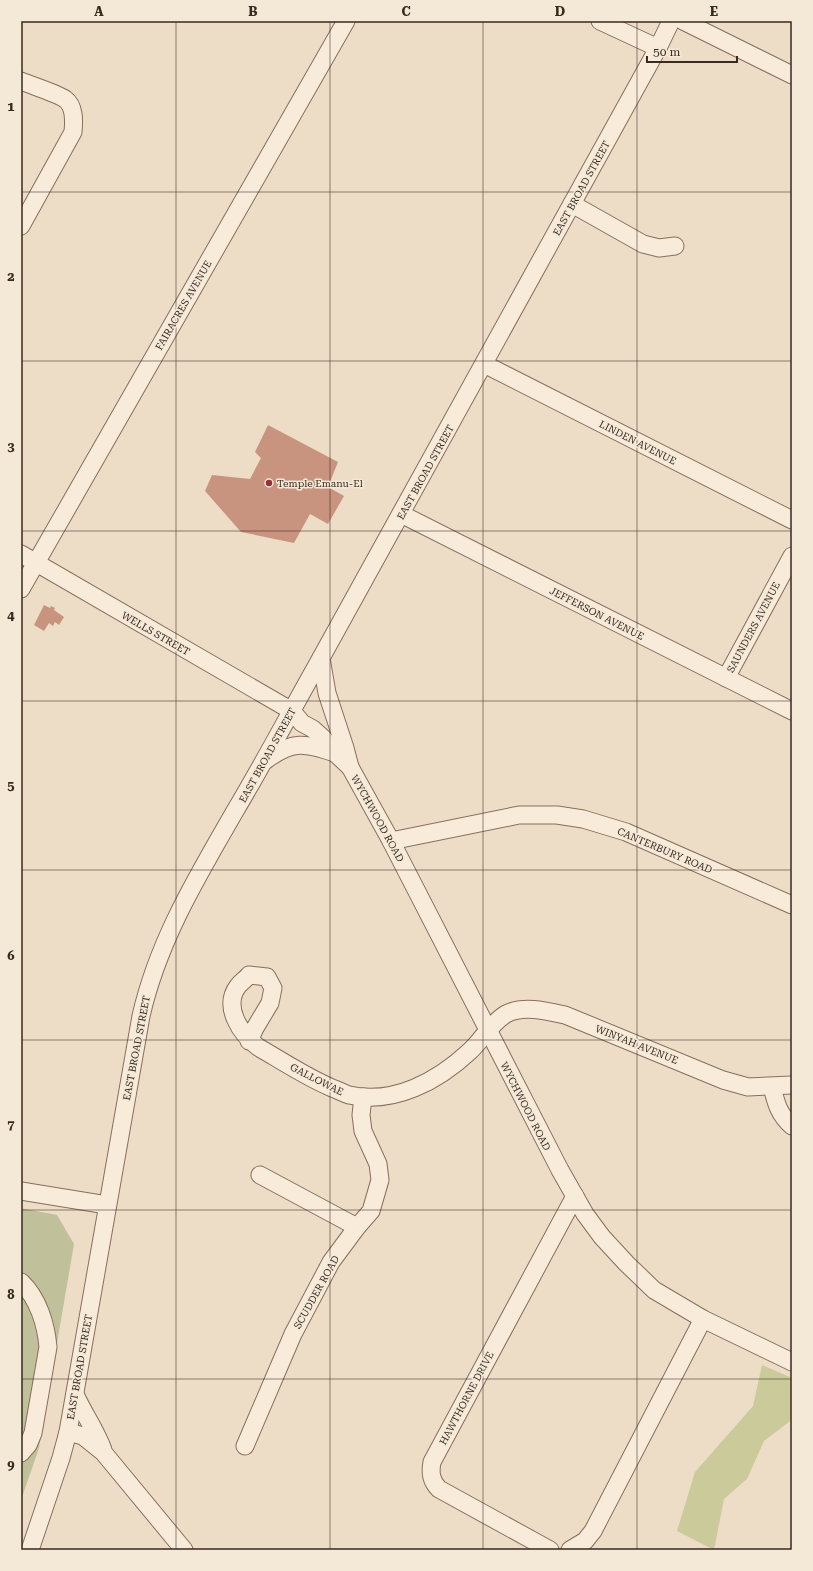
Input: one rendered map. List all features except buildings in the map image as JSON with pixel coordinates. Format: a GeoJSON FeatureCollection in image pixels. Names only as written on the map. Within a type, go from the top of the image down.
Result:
{"type":"FeatureCollection","features":[{"type":"Feature","properties":{"kind":"street","name":"FAIRACRES AVENUE"},"geometry":{"type":"LineString","coordinates":[[21,589],[28,559],[346,21]]}},
{"type":"Feature","properties":{"kind":"street"},"geometry":{"type":"LineString","coordinates":[[600,21],[658,48]]}},
{"type":"Feature","properties":{"kind":"street","name":"EAST BROAD STREET"},"geometry":{"type":"LineString","coordinates":[[30,1550],[61,1458],[68,1432],[140,1016],[153,970],[171,926],[203,864],[264,761],[484,364],[658,48],[671,21]]}},
{"type":"Feature","properties":{"kind":"street"},"geometry":{"type":"LineString","coordinates":[[683,21],[792,76]]}},
{"type":"Feature","properties":{"kind":"street"},"geometry":{"type":"LineString","coordinates":[[21,81],[66,100],[72,109],[74,123],[73,132],[21,226]]}},
{"type":"Feature","properties":{"kind":"street"},"geometry":{"type":"LineString","coordinates":[[572,204],[643,244],[659,248],[675,246]]}},
{"type":"Feature","properties":{"kind":"street","name":"LINDEN AVENUE"},"geometry":{"type":"LineString","coordinates":[[484,364],[792,520]]}},
{"type":"Feature","properties":{"kind":"street","name":"JEFFERSON AVENUE"},"geometry":{"type":"LineString","coordinates":[[401,514],[792,711]]}},
{"type":"Feature","properties":{"kind":"street","name":"SAUNDERS AVENUE"},"geometry":{"type":"LineString","coordinates":[[726,678],[792,556]]}},
{"type":"Feature","properties":{"kind":"street","name":"WELLS STREET"},"geometry":{"type":"LineString","coordinates":[[28,559],[292,711]]}},
{"type":"Feature","properties":{"kind":"street","name":"WYCHWOOD ROAD"},"geometry":{"type":"LineString","coordinates":[[321,658],[327,693],[340,750],[391,841],[560,1170],[585,1214],[602,1237],[654,1290],[703,1319],[792,1362]]}},
{"type":"Feature","properties":{"kind":"street","name":"WYCHWOOD ROAD"},"geometry":{"type":"LineString","coordinates":[[292,711],[302,723],[313,729],[340,750]]}},
{"type":"Feature","properties":{"kind":"street","name":"WYCHWOOD ROAD"},"geometry":{"type":"LineString","coordinates":[[264,761],[280,750],[301,744],[340,750]]}},
{"type":"Feature","properties":{"kind":"street","name":"CANTERBURY ROAD"},"geometry":{"type":"LineString","coordinates":[[391,841],[519,815],[557,815],[583,819],[626,832],[792,904]]}},
{"type":"Feature","properties":{"kind":"street","name":"WINYAH AVENUE"},"geometry":{"type":"LineString","coordinates":[[488,1031],[506,1014],[520,1010],[545,1011],[565,1015],[724,1080],[748,1087],[792,1085]]}},
{"type":"Feature","properties":{"kind":"street","name":"GALLOWAE"},"geometry":{"type":"LineString","coordinates":[[249,1041],[317,1081],[348,1094],[363,1097],[390,1096],[413,1089],[441,1075],[470,1051],[488,1031]]}},
{"type":"Feature","properties":{"kind":"street"},"geometry":{"type":"LineString","coordinates":[[772,1087],[777,1107],[784,1119],[792,1126]]}},
{"type":"Feature","properties":{"kind":"street","name":"SCUDDER ROAD"},"geometry":{"type":"LineString","coordinates":[[244,1446],[293,1334],[331,1262],[357,1227],[371,1212],[380,1180],[378,1164],[363,1132],[361,1115],[363,1097]]}},
{"type":"Feature","properties":{"kind":"street"},"geometry":{"type":"LineString","coordinates":[[260,1175],[357,1227]]}},
{"type":"Feature","properties":{"kind":"street"},"geometry":{"type":"LineString","coordinates":[[21,1191],[107,1205]]}},
{"type":"Feature","properties":{"kind":"street","name":"HAWTHORNE DRIVE"},"geometry":{"type":"LineString","coordinates":[[550,1550],[439,1489],[434,1483],[431,1469],[432,1462],[575,1196]]}},
{"type":"Feature","properties":{"kind":"street"},"geometry":{"type":"LineString","coordinates":[[21,1282],[34,1300],[42,1316],[47,1332],[48,1347],[33,1434],[28,1445],[21,1453]]}},
{"type":"Feature","properties":{"kind":"street"},"geometry":{"type":"LineString","coordinates":[[570,1550],[585,1541],[593,1531],[703,1319]]}},
{"type":"Feature","properties":{"kind":"street"},"geometry":{"type":"LineString","coordinates":[[75,1394],[80,1406],[98,1437],[104,1452]]}},
{"type":"Feature","properties":{"kind":"street"},"geometry":{"type":"LineString","coordinates":[[68,1432],[83,1436],[104,1452],[184,1550]]}},
{"type":"Feature","properties":{"kind":"green space"},"geometry":{"type":"Polygon","coordinates":[[[21,1208],[57,1215],[74,1244],[39,1448],[21,1500],[21,1208]]]}},
{"type":"Feature","properties":{"kind":"green space"},"geometry":{"type":"Polygon","coordinates":[[[762,1365],[792,1378],[792,1417],[789,1422],[764,1441],[747,1479],[724,1499],[714,1550],[677,1531],[695,1472],[753,1406],[762,1365]]]}},
{"type":"Feature","properties":{"kind":"place","name":"Temple Emanu-El"},"geometry":{"type":"Point","coordinates":[269,483]}}]}
